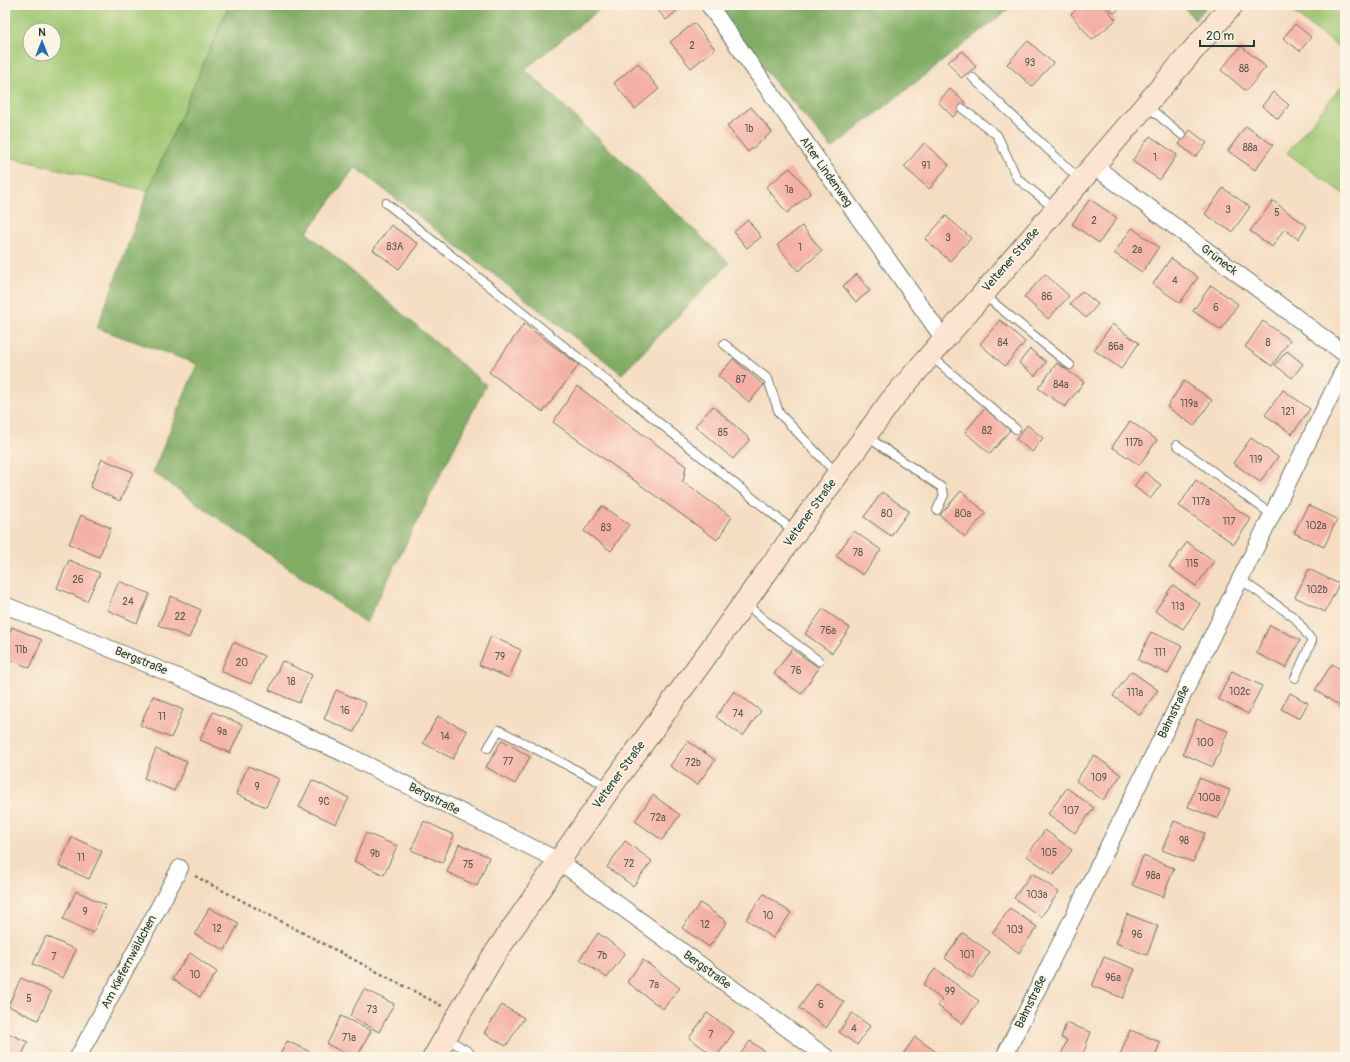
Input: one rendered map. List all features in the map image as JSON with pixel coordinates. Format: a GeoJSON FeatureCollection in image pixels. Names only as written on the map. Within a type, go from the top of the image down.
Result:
{"type":"FeatureCollection","features":[{"type":"Feature","properties":{"kind":"main road","name":"Veltener Straße"},"geometry":{"type":"LineString","coordinates":[[434,1057],[492,958],[559,861],[610,788],[890,402],[1232,5]]}},
{"type":"Feature","properties":{"kind":"street","name":"Alter Lindenweg"},"geometry":{"type":"LineString","coordinates":[[709,5],[944,338]]}},
{"type":"Feature","properties":{"kind":"street","name":"Grüneck"},"geometry":{"type":"LineString","coordinates":[[1087,173],[1345,354]]}},
{"type":"Feature","properties":{"kind":"street","name":"Bahnstraße"},"geometry":{"type":"LineString","coordinates":[[1004,1057],[1345,367]]}},
{"type":"Feature","properties":{"kind":"street","name":"Bergstraße"},"geometry":{"type":"LineString","coordinates":[[5,605],[197,684],[343,754],[559,861],[826,1057]]}},
{"type":"Feature","properties":{"kind":"street","name":"Am Kiefernwäldchen"},"geometry":{"type":"LineString","coordinates":[[78,1057],[180,868]]}},
{"type":"Feature","properties":{"kind":"lane"},"geometry":{"type":"LineString","coordinates":[[973,78],[1087,173]]}},
{"type":"Feature","properties":{"kind":"lane"},"geometry":{"type":"LineString","coordinates":[[1147,105],[1182,135]]}},
{"type":"Feature","properties":{"kind":"lane"},"geometry":{"type":"LineString","coordinates":[[963,109],[997,136],[1017,178],[1055,209]]}},
{"type":"Feature","properties":{"kind":"lane"},"geometry":{"type":"LineString","coordinates":[[386,203],[796,532]]}},
{"type":"Feature","properties":{"kind":"lane"},"geometry":{"type":"LineString","coordinates":[[982,294],[1070,365]]}},
{"type":"Feature","properties":{"kind":"lane"},"geometry":{"type":"LineString","coordinates":[[724,344],[768,379],[779,413],[837,474]]}},
{"type":"Feature","properties":{"kind":"lane"},"geometry":{"type":"LineString","coordinates":[[930,355],[1016,429]]}},
{"type":"Feature","properties":{"kind":"lane"},"geometry":{"type":"LineString","coordinates":[[866,435],[941,487],[944,495],[936,510]]}},
{"type":"Feature","properties":{"kind":"lane"},"geometry":{"type":"LineString","coordinates":[[1177,445],[1272,515]]}},
{"type":"Feature","properties":{"kind":"lane"},"geometry":{"type":"LineString","coordinates":[[1240,579],[1295,618],[1312,642],[1295,678]]}},
{"type":"Feature","properties":{"kind":"lane"},"geometry":{"type":"LineString","coordinates":[[744,603],[819,661]]}},
{"type":"Feature","properties":{"kind":"lane"},"geometry":{"type":"LineString","coordinates":[[488,748],[499,730],[610,788]]}},
{"type":"Feature","properties":{"kind":"lane"},"geometry":{"type":"LineString","coordinates":[[445,1037],[469,1052],[473,1057]]}},
{"type":"Feature","properties":{"kind":"path"},"geometry":{"type":"LineString","coordinates":[[180,868],[458,1015]]}},
{"type":"Feature","properties":{"kind":"green space"},"geometry":{"type":"Polygon","coordinates":[[[5,5],[229,5],[148,191],[5,156],[5,5]]]}},
{"type":"Feature","properties":{"kind":"green space"},"geometry":{"type":"Polygon","coordinates":[[[229,5],[605,5],[525,69],[729,263],[622,374],[355,167],[307,233],[486,385],[366,623],[153,472],[197,364],[97,328],[148,191],[229,5]]]}},
{"type":"Feature","properties":{"kind":"green space"},"geometry":{"type":"Polygon","coordinates":[[[709,5],[1014,5],[832,148],[709,5]]]}},
{"type":"Feature","properties":{"kind":"green space"},"geometry":{"type":"Polygon","coordinates":[[[1182,5],[1208,5],[1195,20],[1182,5]]]}},
{"type":"Feature","properties":{"kind":"green space"},"geometry":{"type":"Polygon","coordinates":[[[1284,5],[1345,5],[1345,52],[1284,5]]]}},
{"type":"Feature","properties":{"kind":"green space"},"geometry":{"type":"Polygon","coordinates":[[[1345,82],[1345,195],[1287,153],[1345,82]]]}},
{"type":"Feature","properties":{"kind":"building"},"geometry":{"type":"Polygon","coordinates":[[[654,5],[677,5],[680,8],[666,20],[654,5]]]}},
{"type":"Feature","properties":{"kind":"building"},"geometry":{"type":"Polygon","coordinates":[[[1082,5],[1104,5],[1116,20],[1092,40],[1071,14],[1082,5]]]}},
{"type":"Feature","properties":{"kind":"building"},"geometry":{"type":"Polygon","coordinates":[[[1107,5],[1124,5],[1114,13],[1107,5]]]}},
{"type":"Feature","properties":{"kind":"building"},"geometry":{"type":"Polygon","coordinates":[[[694,23],[715,49],[691,68],[670,42],[694,23]]]}},
{"type":"Feature","properties":{"kind":"building"},"geometry":{"type":"Polygon","coordinates":[[[1295,24],[1311,37],[1300,51],[1283,38],[1295,24]]]}},
{"type":"Feature","properties":{"kind":"building"},"geometry":{"type":"Polygon","coordinates":[[[1028,41],[1053,63],[1032,86],[1007,64],[1028,41]]]}},
{"type":"Feature","properties":{"kind":"building"},"geometry":{"type":"Polygon","coordinates":[[[1241,46],[1266,67],[1246,91],[1221,70],[1241,46]]]}},
{"type":"Feature","properties":{"kind":"building"},"geometry":{"type":"Polygon","coordinates":[[[963,51],[976,67],[961,78],[948,62],[963,51]]]}},
{"type":"Feature","properties":{"kind":"building"},"geometry":{"type":"Polygon","coordinates":[[[638,63],[659,89],[635,109],[614,83],[638,63]]]}},
{"type":"Feature","properties":{"kind":"building"},"geometry":{"type":"Polygon","coordinates":[[[950,89],[966,103],[953,117],[938,102],[950,89]]]}},
{"type":"Feature","properties":{"kind":"building"},"geometry":{"type":"Polygon","coordinates":[[[1273,92],[1289,105],[1278,119],[1262,106],[1273,92]]]}},
{"type":"Feature","properties":{"kind":"building"},"geometry":{"type":"Polygon","coordinates":[[[751,107],[772,132],[748,152],[727,126],[751,107]]]}},
{"type":"Feature","properties":{"kind":"building"},"geometry":{"type":"Polygon","coordinates":[[[1246,126],[1273,145],[1255,170],[1228,151],[1246,126]]]}},
{"type":"Feature","properties":{"kind":"building"},"geometry":{"type":"Polygon","coordinates":[[[1190,130],[1207,143],[1195,157],[1179,144],[1190,130]]]}},
{"type":"Feature","properties":{"kind":"building"},"geometry":{"type":"Polygon","coordinates":[[[1150,136],[1177,155],[1160,180],[1132,161],[1150,136]]]}},
{"type":"Feature","properties":{"kind":"building"},"geometry":{"type":"Polygon","coordinates":[[[924,143],[949,165],[929,189],[904,167],[924,143]]]}},
{"type":"Feature","properties":{"kind":"building"},"geometry":{"type":"Polygon","coordinates":[[[790,168],[811,193],[787,213],[766,187],[790,168]]]}},
{"type":"Feature","properties":{"kind":"building"},"geometry":{"type":"Polygon","coordinates":[[[1223,188],[1250,207],[1232,232],[1205,214],[1223,188]]]}},
{"type":"Feature","properties":{"kind":"building"},"geometry":{"type":"Polygon","coordinates":[[[1090,199],[1117,218],[1099,243],[1072,224],[1090,199]]]}},
{"type":"Feature","properties":{"kind":"building"},"geometry":{"type":"Polygon","coordinates":[[[1273,201],[1307,226],[1298,239],[1284,229],[1272,247],[1250,231],[1273,201]]]}},
{"type":"Feature","properties":{"kind":"building"},"geometry":{"type":"Polygon","coordinates":[[[946,216],[971,238],[950,261],[925,239],[946,216]]]}},
{"type":"Feature","properties":{"kind":"building"},"geometry":{"type":"Polygon","coordinates":[[[748,220],[761,237],[747,248],[734,232],[748,220]]]}},
{"type":"Feature","properties":{"kind":"building"},"geometry":{"type":"Polygon","coordinates":[[[391,225],[418,244],[399,269],[373,250],[391,225]]]}},
{"type":"Feature","properties":{"kind":"building"},"geometry":{"type":"Polygon","coordinates":[[[802,226],[822,251],[798,271],[777,245],[802,226]]]}},
{"type":"Feature","properties":{"kind":"building"},"geometry":{"type":"Polygon","coordinates":[[[1132,228],[1159,247],[1142,272],[1114,253],[1132,228]]]}},
{"type":"Feature","properties":{"kind":"building"},"geometry":{"type":"Polygon","coordinates":[[[1171,258],[1198,277],[1180,303],[1153,284],[1171,258]]]}},
{"type":"Feature","properties":{"kind":"building"},"geometry":{"type":"Polygon","coordinates":[[[857,274],[870,291],[856,302],[843,286],[857,274]]]}},
{"type":"Feature","properties":{"kind":"building"},"geometry":{"type":"Polygon","coordinates":[[[1045,274],[1069,296],[1048,319],[1024,297],[1045,274]]]}},
{"type":"Feature","properties":{"kind":"building"},"geometry":{"type":"Polygon","coordinates":[[[1211,285],[1238,304],[1221,330],[1193,311],[1211,285]]]}},
{"type":"Feature","properties":{"kind":"building"},"geometry":{"type":"Polygon","coordinates":[[[1082,291],[1098,304],[1086,318],[1070,304],[1082,291]]]}},
{"type":"Feature","properties":{"kind":"building"},"geometry":{"type":"Polygon","coordinates":[[[1000,320],[1025,342],[1005,366],[980,344],[1000,320]]]}},
{"type":"Feature","properties":{"kind":"building"},"geometry":{"type":"Polygon","coordinates":[[[1263,321],[1290,340],[1272,366],[1245,347],[1263,321]]]}},
{"type":"Feature","properties":{"kind":"building"},"geometry":{"type":"Polygon","coordinates":[[[524,324],[579,365],[543,412],[489,372],[524,324]]]}},
{"type":"Feature","properties":{"kind":"building"},"geometry":{"type":"Polygon","coordinates":[[[1112,324],[1139,343],[1121,369],[1094,350],[1112,324]]]}},
{"type":"Feature","properties":{"kind":"building"},"geometry":{"type":"Polygon","coordinates":[[[1030,349],[1046,362],[1035,376],[1019,363],[1030,349]]]}},
{"type":"Feature","properties":{"kind":"building"},"geometry":{"type":"Polygon","coordinates":[[[1287,351],[1303,364],[1292,378],[1275,365],[1287,351]]]}},
{"type":"Feature","properties":{"kind":"building"},"geometry":{"type":"Polygon","coordinates":[[[733,359],[764,385],[749,402],[718,376],[733,359]]]}},
{"type":"Feature","properties":{"kind":"building"},"geometry":{"type":"Polygon","coordinates":[[[1057,363],[1084,382],[1065,407],[1038,388],[1057,363]]]}},
{"type":"Feature","properties":{"kind":"building"},"geometry":{"type":"Polygon","coordinates":[[[1184,381],[1212,400],[1194,426],[1167,407],[1184,381]]]}},
{"type":"Feature","properties":{"kind":"building"},"geometry":{"type":"Polygon","coordinates":[[[577,386],[686,466],[683,482],[732,517],[717,540],[553,422],[577,386]]]}},
{"type":"Feature","properties":{"kind":"building"},"geometry":{"type":"Polygon","coordinates":[[[1283,390],[1310,409],[1292,434],[1265,415],[1283,390]]]}},
{"type":"Feature","properties":{"kind":"building"},"geometry":{"type":"Polygon","coordinates":[[[713,406],[750,439],[733,459],[695,426],[713,406]]]}},
{"type":"Feature","properties":{"kind":"building"},"geometry":{"type":"Polygon","coordinates":[[[985,408],[1010,430],[990,454],[965,432],[985,408]]]}},
{"type":"Feature","properties":{"kind":"building"},"geometry":{"type":"Polygon","coordinates":[[[1130,421],[1157,440],[1139,465],[1112,447],[1130,421]]]}},
{"type":"Feature","properties":{"kind":"building"},"geometry":{"type":"Polygon","coordinates":[[[1027,425],[1043,438],[1032,452],[1016,439],[1027,425]]]}},
{"type":"Feature","properties":{"kind":"building"},"geometry":{"type":"Polygon","coordinates":[[[1251,438],[1278,457],[1260,482],[1233,463],[1251,438]]]}},
{"type":"Feature","properties":{"kind":"building"},"geometry":{"type":"Polygon","coordinates":[[[102,459],[133,472],[120,501],[90,487],[102,459]]]}},
{"type":"Feature","properties":{"kind":"building"},"geometry":{"type":"Polygon","coordinates":[[[1145,472],[1161,485],[1150,499],[1134,486],[1145,472]]]}},
{"type":"Feature","properties":{"kind":"building"},"geometry":{"type":"Polygon","coordinates":[[[1196,480],[1251,519],[1234,544],[1179,506],[1196,480]]]}},
{"type":"Feature","properties":{"kind":"building"},"geometry":{"type":"Polygon","coordinates":[[[961,491],[986,513],[965,537],[940,515],[961,491]]]}},
{"type":"Feature","properties":{"kind":"building"},"geometry":{"type":"Polygon","coordinates":[[[882,492],[909,511],[891,536],[864,517],[882,492]]]}},
{"type":"Feature","properties":{"kind":"building"},"geometry":{"type":"Polygon","coordinates":[[[1308,505],[1337,519],[1324,547],[1294,533],[1308,505]]]}},
{"type":"Feature","properties":{"kind":"building"},"geometry":{"type":"Polygon","coordinates":[[[602,506],[629,525],[611,551],[584,531],[602,506]]]}},
{"type":"Feature","properties":{"kind":"building"},"geometry":{"type":"Polygon","coordinates":[[[81,515],[111,528],[99,557],[69,544],[81,515]]]}},
{"type":"Feature","properties":{"kind":"building"},"geometry":{"type":"Polygon","coordinates":[[[854,531],[881,550],[863,575],[836,556],[854,531]]]}},
{"type":"Feature","properties":{"kind":"building"},"geometry":{"type":"Polygon","coordinates":[[[1187,542],[1214,561],[1196,586],[1169,567],[1187,542]]]}},
{"type":"Feature","properties":{"kind":"building"},"geometry":{"type":"Polygon","coordinates":[[[69,560],[100,573],[87,601],[57,588],[69,560]]]}},
{"type":"Feature","properties":{"kind":"building"},"geometry":{"type":"Polygon","coordinates":[[[1309,569],[1339,584],[1325,612],[1295,597],[1309,569]]]}},
{"type":"Feature","properties":{"kind":"building"},"geometry":{"type":"Polygon","coordinates":[[[119,581],[150,594],[137,623],[107,610],[119,581]]]}},
{"type":"Feature","properties":{"kind":"building"},"geometry":{"type":"Polygon","coordinates":[[[1173,585],[1200,604],[1183,629],[1155,611],[1173,585]]]}},
{"type":"Feature","properties":{"kind":"building"},"geometry":{"type":"Polygon","coordinates":[[[171,596],[201,610],[189,638],[158,625],[171,596]]]}},
{"type":"Feature","properties":{"kind":"building"},"geometry":{"type":"Polygon","coordinates":[[[823,609],[850,628],[832,653],[805,634],[823,609]]]}},
{"type":"Feature","properties":{"kind":"building"},"geometry":{"type":"Polygon","coordinates":[[[1270,625],[1300,640],[1286,668],[1256,653],[1270,625]]]}},
{"type":"Feature","properties":{"kind":"building"},"geometry":{"type":"Polygon","coordinates":[[[12,627],[42,640],[30,668],[5,657],[5,643],[12,627]]]}},
{"type":"Feature","properties":{"kind":"building"},"geometry":{"type":"Polygon","coordinates":[[[1151,632],[1182,646],[1168,674],[1138,660],[1151,632]]]}},
{"type":"Feature","properties":{"kind":"building"},"geometry":{"type":"Polygon","coordinates":[[[491,636],[521,650],[509,678],[479,665],[491,636]]]}},
{"type":"Feature","properties":{"kind":"building"},"geometry":{"type":"Polygon","coordinates":[[[233,642],[264,656],[251,684],[221,671],[233,642]]]}},
{"type":"Feature","properties":{"kind":"building"},"geometry":{"type":"Polygon","coordinates":[[[792,649],[819,668],[801,694],[774,674],[792,649]]]}},
{"type":"Feature","properties":{"kind":"building"},"geometry":{"type":"Polygon","coordinates":[[[282,661],[312,675],[299,703],[269,690],[282,661]]]}},
{"type":"Feature","properties":{"kind":"building"},"geometry":{"type":"Polygon","coordinates":[[[1332,664],[1345,672],[1345,705],[1343,708],[1315,690],[1332,664]]]}},
{"type":"Feature","properties":{"kind":"building"},"geometry":{"type":"Polygon","coordinates":[[[1131,671],[1158,690],[1140,715],[1113,696],[1131,671]]]}},
{"type":"Feature","properties":{"kind":"building"},"geometry":{"type":"Polygon","coordinates":[[[1232,671],[1262,686],[1248,714],[1218,699],[1232,671]]]}},
{"type":"Feature","properties":{"kind":"building"},"geometry":{"type":"Polygon","coordinates":[[[336,690],[366,703],[354,732],[324,719],[336,690]]]}},
{"type":"Feature","properties":{"kind":"building"},"geometry":{"type":"Polygon","coordinates":[[[734,691],[761,711],[743,736],[716,717],[734,691]]]}},
{"type":"Feature","properties":{"kind":"building"},"geometry":{"type":"Polygon","coordinates":[[[1290,693],[1308,703],[1299,719],[1281,709],[1290,693]]]}},
{"type":"Feature","properties":{"kind":"building"},"geometry":{"type":"Polygon","coordinates":[[[153,696],[183,710],[171,738],[140,725],[153,696]]]}},
{"type":"Feature","properties":{"kind":"building"},"geometry":{"type":"Polygon","coordinates":[[[213,712],[243,725],[230,753],[200,740],[213,712]]]}},
{"type":"Feature","properties":{"kind":"building"},"geometry":{"type":"Polygon","coordinates":[[[438,716],[467,731],[453,759],[423,743],[438,716]]]}},
{"type":"Feature","properties":{"kind":"building"},"geometry":{"type":"Polygon","coordinates":[[[1197,719],[1228,731],[1213,767],[1183,754],[1197,719]]]}},
{"type":"Feature","properties":{"kind":"building"},"geometry":{"type":"Polygon","coordinates":[[[502,740],[530,757],[515,784],[486,767],[502,740]]]}},
{"type":"Feature","properties":{"kind":"building"},"geometry":{"type":"Polygon","coordinates":[[[688,741],[715,760],[697,785],[670,766],[688,741]]]}},
{"type":"Feature","properties":{"kind":"building"},"geometry":{"type":"Polygon","coordinates":[[[156,749],[187,762],[174,791],[144,778],[156,749]]]}},
{"type":"Feature","properties":{"kind":"building"},"geometry":{"type":"Polygon","coordinates":[[[1094,755],[1121,775],[1103,800],[1076,781],[1094,755]]]}},
{"type":"Feature","properties":{"kind":"building"},"geometry":{"type":"Polygon","coordinates":[[[248,766],[279,779],[266,807],[236,794],[248,766]]]}},
{"type":"Feature","properties":{"kind":"building"},"geometry":{"type":"Polygon","coordinates":[[[1199,778],[1230,790],[1218,819],[1188,807],[1199,778]]]}},
{"type":"Feature","properties":{"kind":"building"},"geometry":{"type":"Polygon","coordinates":[[[312,780],[349,798],[336,824],[299,807],[312,780]]]}},
{"type":"Feature","properties":{"kind":"building"},"geometry":{"type":"Polygon","coordinates":[[[1067,788],[1094,808],[1075,833],[1048,814],[1067,788]]]}},
{"type":"Feature","properties":{"kind":"building"},"geometry":{"type":"Polygon","coordinates":[[[653,795],[680,815],[662,840],[635,821],[653,795]]]}},
{"type":"Feature","properties":{"kind":"building"},"geometry":{"type":"Polygon","coordinates":[[[424,821],[454,835],[442,863],[411,850],[424,821]]]}},
{"type":"Feature","properties":{"kind":"building"},"geometry":{"type":"Polygon","coordinates":[[[1174,821],[1205,833],[1193,862],[1162,850],[1174,821]]]}},
{"type":"Feature","properties":{"kind":"building"},"geometry":{"type":"Polygon","coordinates":[[[1045,830],[1072,850],[1054,875],[1027,856],[1045,830]]]}},
{"type":"Feature","properties":{"kind":"building"},"geometry":{"type":"Polygon","coordinates":[[[366,833],[397,846],[384,875],[354,861],[366,833]]]}},
{"type":"Feature","properties":{"kind":"building"},"geometry":{"type":"Polygon","coordinates":[[[72,837],[102,851],[89,879],[59,866],[72,837]]]}},
{"type":"Feature","properties":{"kind":"building"},"geometry":{"type":"Polygon","coordinates":[[[625,841],[652,861],[633,886],[607,867],[625,841]]]}},
{"type":"Feature","properties":{"kind":"building"},"geometry":{"type":"Polygon","coordinates":[[[459,844],[489,857],[477,886],[447,872],[459,844]]]}},
{"type":"Feature","properties":{"kind":"building"},"geometry":{"type":"Polygon","coordinates":[[[1143,856],[1174,868],[1163,897],[1132,885],[1143,856]]]}},
{"type":"Feature","properties":{"kind":"building"},"geometry":{"type":"Polygon","coordinates":[[[1032,873],[1059,892],[1041,917],[1014,898],[1032,873]]]}},
{"type":"Feature","properties":{"kind":"building"},"geometry":{"type":"Polygon","coordinates":[[[76,891],[106,905],[93,933],[63,919],[76,891]]]}},
{"type":"Feature","properties":{"kind":"building"},"geometry":{"type":"Polygon","coordinates":[[[764,894],[791,913],[773,938],[746,919],[764,894]]]}},
{"type":"Feature","properties":{"kind":"building"},"geometry":{"type":"Polygon","coordinates":[[[700,903],[727,922],[709,947],[682,928],[700,903]]]}},
{"type":"Feature","properties":{"kind":"building"},"geometry":{"type":"Polygon","coordinates":[[[209,908],[239,923],[225,950],[195,935],[209,908]]]}},
{"type":"Feature","properties":{"kind":"building"},"geometry":{"type":"Polygon","coordinates":[[[1010,908],[1037,927],[1019,953],[992,933],[1010,908]]]}},
{"type":"Feature","properties":{"kind":"building"},"geometry":{"type":"Polygon","coordinates":[[[1127,914],[1158,926],[1147,955],[1116,943],[1127,914]]]}},
{"type":"Feature","properties":{"kind":"building"},"geometry":{"type":"Polygon","coordinates":[[[598,933],[625,953],[607,978],[580,959],[598,933]]]}},
{"type":"Feature","properties":{"kind":"building"},"geometry":{"type":"Polygon","coordinates":[[[963,933],[990,952],[972,978],[945,958],[963,933]]]}},
{"type":"Feature","properties":{"kind":"building"},"geometry":{"type":"Polygon","coordinates":[[[46,936],[76,950],[63,978],[33,964],[46,936]]]}},
{"type":"Feature","properties":{"kind":"building"},"geometry":{"type":"Polygon","coordinates":[[[190,953],[217,972],[200,997],[172,979],[190,953]]]}},
{"type":"Feature","properties":{"kind":"building"},"geometry":{"type":"Polygon","coordinates":[[[1104,957],[1135,969],[1123,998],[1092,986],[1104,957]]]}},
{"type":"Feature","properties":{"kind":"building"},"geometry":{"type":"Polygon","coordinates":[[[643,960],[680,988],[663,1009],[627,982],[643,960]]]}},
{"type":"Feature","properties":{"kind":"building"},"geometry":{"type":"Polygon","coordinates":[[[935,969],[979,1001],[962,1024],[938,1006],[942,1000],[923,985],[935,969]]]}},
{"type":"Feature","properties":{"kind":"building"},"geometry":{"type":"Polygon","coordinates":[[[21,978],[51,992],[38,1020],[8,1006],[21,978]]]}},
{"type":"Feature","properties":{"kind":"building"},"geometry":{"type":"Polygon","coordinates":[[[817,983],[844,1002],[826,1028],[799,1008],[817,983]]]}},
{"type":"Feature","properties":{"kind":"building"},"geometry":{"type":"Polygon","coordinates":[[[364,989],[394,1004],[379,1032],[350,1016],[364,989]]]}},
{"type":"Feature","properties":{"kind":"building"},"geometry":{"type":"Polygon","coordinates":[[[502,1005],[524,1018],[506,1046],[484,1033],[502,1005]]]}},
{"type":"Feature","properties":{"kind":"building"},"geometry":{"type":"Polygon","coordinates":[[[707,1013],[734,1032],[716,1057],[689,1038],[707,1013]]]}},
{"type":"Feature","properties":{"kind":"building"},"geometry":{"type":"Polygon","coordinates":[[[852,1013],[870,1026],[857,1045],[839,1032],[852,1013]]]}},
{"type":"Feature","properties":{"kind":"building"},"geometry":{"type":"Polygon","coordinates":[[[341,1016],[371,1031],[357,1057],[352,1057],[327,1044],[341,1016]]]}},
{"type":"Feature","properties":{"kind":"building"},"geometry":{"type":"Polygon","coordinates":[[[1066,1023],[1091,1032],[1082,1057],[1060,1057],[1067,1040],[1061,1038],[1066,1023]]]}},
{"type":"Feature","properties":{"kind":"building"},"geometry":{"type":"Polygon","coordinates":[[[1130,1030],[1160,1042],[1155,1057],[1119,1057],[1130,1030]]]}},
{"type":"Feature","properties":{"kind":"building"},"geometry":{"type":"Polygon","coordinates":[[[5,1032],[28,1042],[21,1057],[5,1057],[5,1032]]]}},
{"type":"Feature","properties":{"kind":"building"},"geometry":{"type":"Polygon","coordinates":[[[915,1037],[942,1056],[942,1057],[901,1057],[915,1037]]]}},
{"type":"Feature","properties":{"kind":"building"},"geometry":{"type":"Polygon","coordinates":[[[287,1041],[317,1055],[316,1057],[279,1057],[287,1041]]]}},
{"type":"Feature","properties":{"kind":"building"},"geometry":{"type":"Polygon","coordinates":[[[750,1041],[764,1051],[760,1057],[739,1056],[750,1041]]]}}]}
